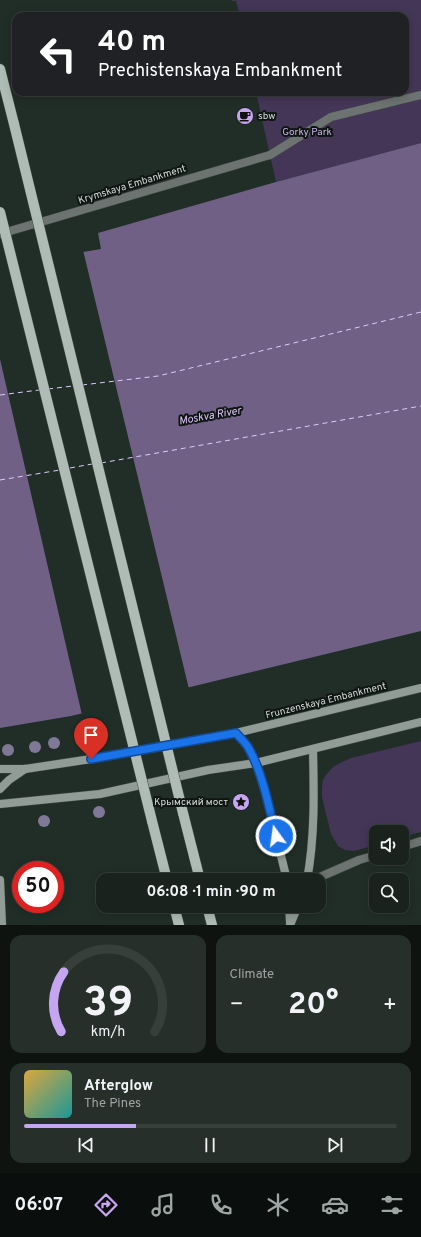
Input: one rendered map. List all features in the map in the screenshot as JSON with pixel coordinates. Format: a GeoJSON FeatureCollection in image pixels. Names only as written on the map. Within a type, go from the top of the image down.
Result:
{"type":"FeatureCollection","features":[{"type":"Feature","properties":{"kind":"main road"},"geometry":{"type":"LineString","coordinates":[[0,69],[198,873]]}},
{"type":"Feature","properties":{"kind":"main road"},"geometry":{"type":"LineString","coordinates":[[0,212],[165,873]]}},
{"type":"Feature","properties":{"kind":"main road","name":"Frunzenskaya Embankment"},"geometry":{"type":"LineString","coordinates":[[0,769],[24,769],[91,759],[236,733],[421,688]]}},
{"type":"Feature","properties":{"kind":"main road"},"geometry":{"type":"LineString","coordinates":[[0,804],[100,794],[208,770],[256,763],[421,722]]}},
{"type":"Feature","properties":{"kind":"main road"},"geometry":{"type":"LineString","coordinates":[[236,733],[247,746],[256,763],[266,794],[285,873]]}},
{"type":"Feature","properties":{"kind":"main road"},"geometry":{"type":"LineString","coordinates":[[308,873],[312,854],[314,782],[313,749]]}},
{"type":"Feature","properties":{"kind":"main road"},"geometry":{"type":"LineString","coordinates":[[0,789],[24,769]]}},
{"type":"Feature","properties":{"kind":"main road"},"geometry":{"type":"LineString","coordinates":[[0,880],[2,925]]}},
{"type":"Feature","properties":{"kind":"main road"},"geometry":{"type":"LineString","coordinates":[[176,913],[179,925]]}},
{"type":"Feature","properties":{"kind":"main road"},"geometry":{"type":"LineString","coordinates":[[209,913],[212,925]]}},
{"type":"Feature","properties":{"kind":"main road"},"geometry":{"type":"LineString","coordinates":[[289,913],[290,925]]}},
{"type":"Feature","properties":{"kind":"main road"},"geometry":{"type":"LineString","coordinates":[[290,925],[295,913]]}},
{"type":"Feature","properties":{"kind":"street","name":"Krymskaya Embankment"},"geometry":{"type":"LineString","coordinates":[[0,234],[270,155],[331,117],[421,95]]}},
{"type":"Feature","properties":{"kind":"street"},"geometry":{"type":"LineString","coordinates":[[409,845],[421,841]]}},
{"type":"Feature","properties":{"kind":"street"},"geometry":{"type":"LineString","coordinates":[[326,874],[369,857]]}},
{"type":"Feature","properties":{"kind":"green space","name":"Gorky Park"},"geometry":{"type":"Polygon","coordinates":[[[421,0],[421,143],[276,182],[257,96],[409,96],[409,12],[239,12],[236,1],[232,1],[421,0]]]}},
{"type":"Feature","properties":{"kind":"green space"},"geometry":{"type":"Polygon","coordinates":[[[421,741],[421,832],[409,835],[409,825],[369,825],[369,847],[354,851],[345,850],[338,846],[331,834],[322,797],[323,780],[333,767],[351,758],[421,741]]]}},
{"type":"Feature","properties":{"kind":"water","name":"Moskva River"},"geometry":{"type":"Polygon","coordinates":[[[421,143],[421,631],[71,716],[0,728],[0,266],[101,249],[98,233],[276,182],[421,143]]]}},
{"type":"Feature","properties":{"kind":"pier"},"geometry":{"type":"Polygon","coordinates":[[[83,250],[189,689],[82,715],[0,359],[0,264],[83,250]]]}},
{"type":"Feature","properties":{"kind":"ferry route"},"geometry":{"type":"LineString","coordinates":[[82,385],[158,376],[421,312]]}},
{"type":"Feature","properties":{"kind":"ferry route"},"geometry":{"type":"LineString","coordinates":[[48,389],[73,386]]}},
{"type":"Feature","properties":{"kind":"ferry route"},"geometry":{"type":"LineString","coordinates":[[0,395],[39,390]]}},
{"type":"Feature","properties":{"kind":"ferry route"},"geometry":{"type":"LineString","coordinates":[[101,463],[421,406]]}},
{"type":"Feature","properties":{"kind":"ferry route"},"geometry":{"type":"LineString","coordinates":[[70,468],[92,464]]}},
{"type":"Feature","properties":{"kind":"ferry route"},"geometry":{"type":"LineString","coordinates":[[0,480],[60,470]]}},
{"type":"Feature","properties":{"kind":"place","name":"sbw"},"geometry":{"type":"Point","coordinates":[245,116]}},
{"type":"Feature","properties":{"kind":"place","name":"Крымский мост"},"geometry":{"type":"Point","coordinates":[241,802]}},
{"type":"Feature","properties":{"kind":"route"},"geometry":{"type":"LineString","coordinates":[[91,759],[236,733],[247,746],[256,763],[266,794],[276,836]]}}]}
